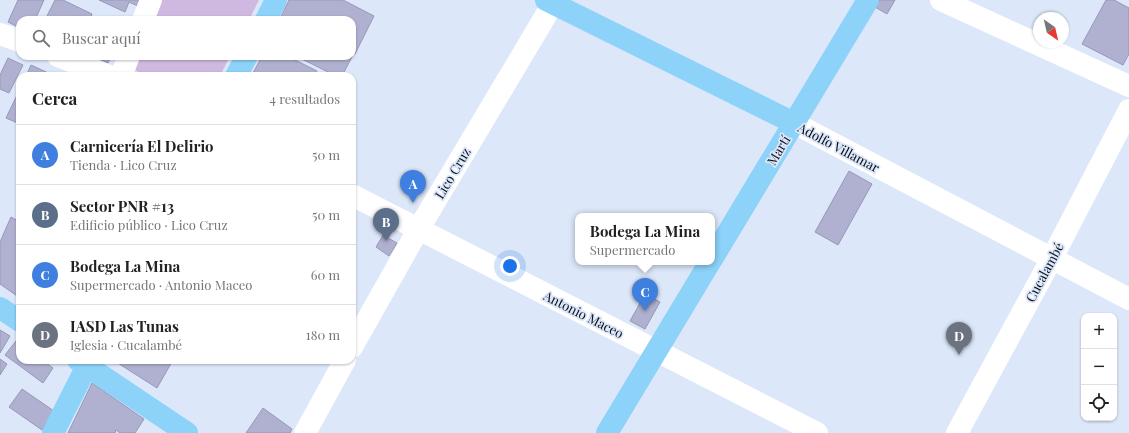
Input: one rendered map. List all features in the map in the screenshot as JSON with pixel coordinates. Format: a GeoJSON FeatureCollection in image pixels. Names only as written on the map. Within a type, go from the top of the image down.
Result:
{"type":"FeatureCollection","features":[{"type":"Feature","properties":{"kind":"main road"},"geometry":{"type":"LineString","coordinates":[[268,16],[276,0]]}},
{"type":"Feature","properties":{"kind":"main road","name":"Martí"},"geometry":{"type":"LineString","coordinates":[[715,254],[868,0]]}},
{"type":"Feature","properties":{"kind":"main road","name":"Adolfo Villamar"},"geometry":{"type":"LineString","coordinates":[[552,1],[794,123]]}},
{"type":"Feature","properties":{"kind":"main road"},"geometry":{"type":"LineString","coordinates":[[238,72],[245,60]]}},
{"type":"Feature","properties":{"kind":"main road"},"geometry":{"type":"LineString","coordinates":[[607,433],[708,265]]}},
{"type":"Feature","properties":{"kind":"main road"},"geometry":{"type":"LineString","coordinates":[[0,308],[16,318]]}},
{"type":"Feature","properties":{"kind":"main road"},"geometry":{"type":"LineString","coordinates":[[53,433],[84,364]]}},
{"type":"Feature","properties":{"kind":"main road"},"geometry":{"type":"LineString","coordinates":[[88,364],[187,433]]}},
{"type":"Feature","properties":{"kind":"street"},"geometry":{"type":"LineString","coordinates":[[145,16],[151,0]]}},
{"type":"Feature","properties":{"kind":"street"},"geometry":{"type":"LineString","coordinates":[[941,0],[1129,86]]}},
{"type":"Feature","properties":{"kind":"street","name":"Lico Cruz"},"geometry":{"type":"LineString","coordinates":[[356,340],[418,230],[552,1]]}},
{"type":"Feature","properties":{"kind":"street"},"geometry":{"type":"LineString","coordinates":[[0,34],[16,40]]}},
{"type":"Feature","properties":{"kind":"street"},"geometry":{"type":"LineString","coordinates":[[68,60],[99,72]]}},
{"type":"Feature","properties":{"kind":"street"},"geometry":{"type":"LineString","coordinates":[[123,72],[127,60]]}},
{"type":"Feature","properties":{"kind":"street","name":"Cucalambé"},"geometry":{"type":"LineString","coordinates":[[957,433],[1052,258],[1129,110]]}},
{"type":"Feature","properties":{"kind":"street","name":"Adolfo Villamar"},"geometry":{"type":"LineString","coordinates":[[794,123],[1129,299]]}},
{"type":"Feature","properties":{"kind":"street","name":"Antonio Maceo"},"geometry":{"type":"LineString","coordinates":[[356,197],[817,433]]}},
{"type":"Feature","properties":{"kind":"street"},"geometry":{"type":"LineString","coordinates":[[305,433],[343,364]]}},
{"type":"Feature","properties":{"kind":"shaded area"},"geometry":{"type":"Polygon","coordinates":[[[160,0],[259,0],[251,16],[154,16],[160,0]]]}},
{"type":"Feature","properties":{"kind":"shaded area"},"geometry":{"type":"Polygon","coordinates":[[[134,60],[228,60],[222,72],[139,72],[131,68],[134,60]]]}},
{"type":"Feature","properties":{"kind":"building"},"geometry":{"type":"Polygon","coordinates":[[[18,0],[44,0],[37,16],[16,16],[16,26],[8,22],[18,0]]]}},
{"type":"Feature","properties":{"kind":"building"},"geometry":{"type":"Polygon","coordinates":[[[55,0],[63,0],[92,14],[91,16],[47,16],[55,0]]]}},
{"type":"Feature","properties":{"kind":"building"},"geometry":{"type":"Polygon","coordinates":[[[99,0],[146,0],[142,8],[129,2],[125,12],[99,0]]]}},
{"type":"Feature","properties":{"kind":"building"},"geometry":{"type":"Polygon","coordinates":[[[289,0],[343,0],[374,16],[356,52],[356,16],[281,16],[289,0]]]}},
{"type":"Feature","properties":{"kind":"building"},"geometry":{"type":"Polygon","coordinates":[[[880,0],[895,0],[887,14],[875,7],[880,0]]]}},
{"type":"Feature","properties":{"kind":"building"},"geometry":{"type":"Polygon","coordinates":[[[1106,0],[1114,0],[1129,8],[1129,54],[1123,65],[1082,44],[1106,0]]]}},
{"type":"Feature","properties":{"kind":"building"},"geometry":{"type":"Polygon","coordinates":[[[8,58],[23,65],[20,72],[16,72],[16,79],[9,93],[0,89],[0,75],[8,58]]]}},
{"type":"Feature","properties":{"kind":"building"},"geometry":{"type":"Polygon","coordinates":[[[101,60],[109,60],[108,63],[101,60]]]}},
{"type":"Feature","properties":{"kind":"building"},"geometry":{"type":"Polygon","coordinates":[[[260,60],[295,60],[317,71],[316,72],[254,72],[260,60]]]}},
{"type":"Feature","properties":{"kind":"building"},"geometry":{"type":"Polygon","coordinates":[[[304,60],[350,60],[344,72],[328,72],[304,60]]]}},
{"type":"Feature","properties":{"kind":"building"},"geometry":{"type":"Polygon","coordinates":[[[31,65],[46,72],[28,72],[31,65]]]}},
{"type":"Feature","properties":{"kind":"building"},"geometry":{"type":"Polygon","coordinates":[[[16,97],[16,122],[6,118],[16,97]]]}},
{"type":"Feature","properties":{"kind":"building"},"geometry":{"type":"Polygon","coordinates":[[[849,171],[872,184],[838,245],[815,232],[849,171]]]}},
{"type":"Feature","properties":{"kind":"building"},"geometry":{"type":"Polygon","coordinates":[[[11,217],[16,220],[16,295],[0,284],[0,242],[11,217]]]}},
{"type":"Feature","properties":{"kind":"building"},"geometry":{"type":"Polygon","coordinates":[[[388,227],[393,230],[388,238],[397,243],[389,256],[376,247],[388,227]]]}},
{"type":"Feature","properties":{"kind":"building"},"geometry":{"type":"Polygon","coordinates":[[[645,294],[660,302],[645,329],[630,321],[645,294]]]}},
{"type":"Feature","properties":{"kind":"building"},"geometry":{"type":"Polygon","coordinates":[[[0,330],[10,336],[0,353],[0,330]]]}},
{"type":"Feature","properties":{"kind":"building"},"geometry":{"type":"Polygon","coordinates":[[[16,341],[16,363],[5,355],[16,341]]]}},
{"type":"Feature","properties":{"kind":"building"},"geometry":{"type":"Polygon","coordinates":[[[0,359],[7,364],[0,375],[0,359]]]}},
{"type":"Feature","properties":{"kind":"building"},"geometry":{"type":"Polygon","coordinates":[[[17,364],[48,364],[53,368],[43,383],[17,364]]]}},
{"type":"Feature","properties":{"kind":"building"},"geometry":{"type":"Polygon","coordinates":[[[119,364],[171,364],[157,388],[119,364]]]}},
{"type":"Feature","properties":{"kind":"building"},"geometry":{"type":"Polygon","coordinates":[[[92,383],[144,419],[135,433],[120,433],[116,430],[115,433],[68,433],[92,383]]]}},
{"type":"Feature","properties":{"kind":"building"},"geometry":{"type":"Polygon","coordinates":[[[22,389],[54,411],[42,430],[9,407],[22,389]]]}},
{"type":"Feature","properties":{"kind":"building"},"geometry":{"type":"Polygon","coordinates":[[[263,408],[292,429],[290,433],[246,433],[263,408]]]}},
{"type":"Feature","properties":{"kind":"place","name":"Carnicería El Delirio"},"geometry":{"type":"Point","coordinates":[413,203]}},
{"type":"Feature","properties":{"kind":"place","name":"Sector PNR #13"},"geometry":{"type":"Point","coordinates":[386,241]}},
{"type":"Feature","properties":{"kind":"place","name":"Bodega La Mina"},"geometry":{"type":"Point","coordinates":[645,311]}},
{"type":"Feature","properties":{"kind":"place","name":"IASD Las Tunas"},"geometry":{"type":"Point","coordinates":[959,355]}}]}
